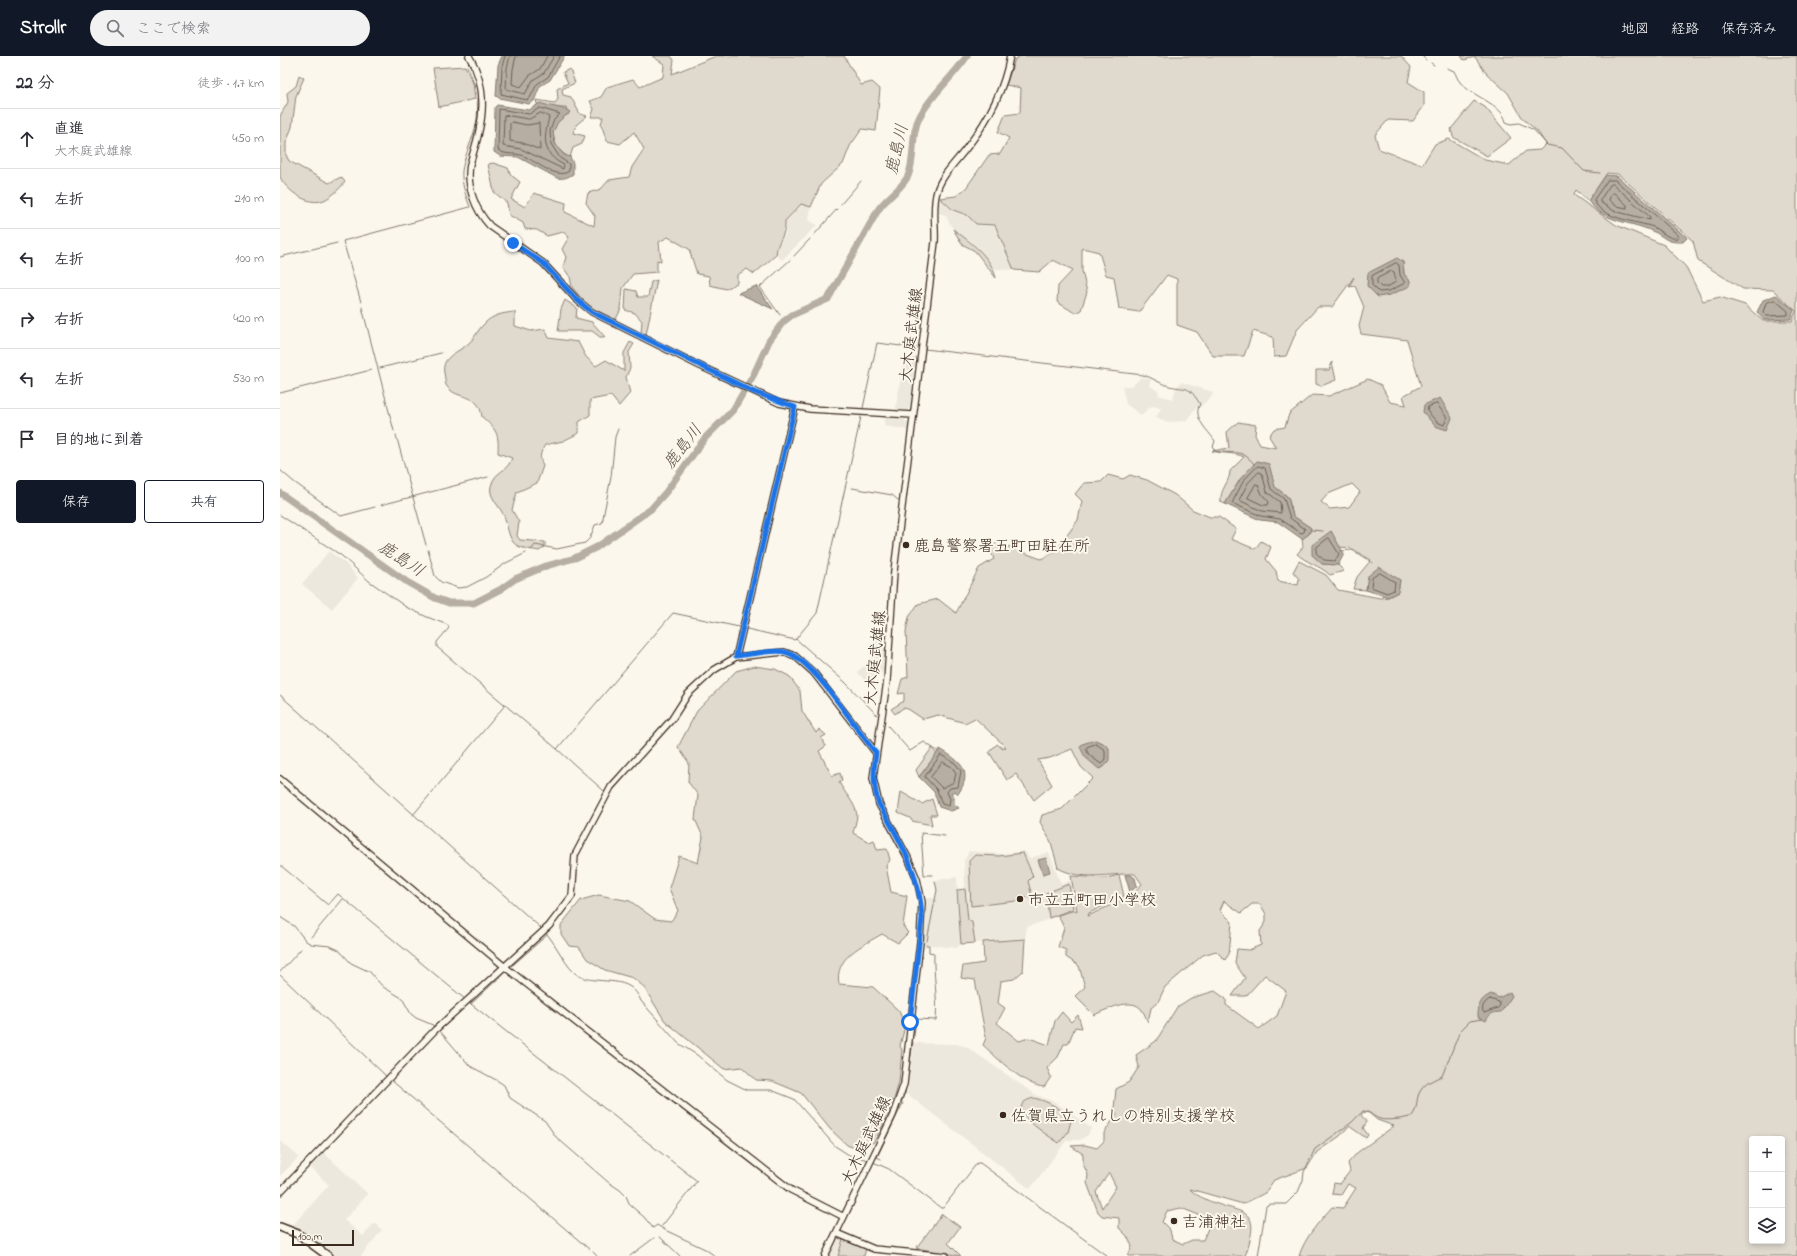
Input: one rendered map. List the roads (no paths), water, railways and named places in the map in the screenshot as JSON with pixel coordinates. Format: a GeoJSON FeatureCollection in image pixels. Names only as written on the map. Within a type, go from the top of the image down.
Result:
{"type":"FeatureCollection","features":[{"type":"Feature","properties":{"kind":"highway"},"geometry":{"type":"LineString","coordinates":[[280,1227],[298,1234],[328,1256]]}},
{"type":"Feature","properties":{"kind":"street"},"geometry":{"type":"LineString","coordinates":[[469,56],[479,78],[483,98],[479,132],[469,176],[475,204],[483,219],[499,233],[543,263],[577,300],[592,312],[754,392],[795,407],[913,415]]}},
{"type":"Feature","properties":{"kind":"street","name":"大木庭武雄線"},"geometry":{"type":"LineString","coordinates":[[825,1256],[893,1116],[904,1084],[922,918],[922,902],[917,879],[879,804],[873,778],[887,681],[894,571],[935,242],[934,206],[937,191],[942,179],[979,132],[992,111],[1001,91],[1010,56]]}},
{"type":"Feature","properties":{"kind":"street"},"geometry":{"type":"LineString","coordinates":[[736,656],[795,407]]}},
{"type":"Feature","properties":{"kind":"street"},"geometry":{"type":"LineString","coordinates":[[280,1192],[420,1045],[542,934],[572,896],[575,855],[611,787],[672,719],[688,694],[699,682],[714,670],[736,656],[784,652],[795,656],[814,673],[876,753]]}},
{"type":"Feature","properties":{"kind":"street"},"geometry":{"type":"LineString","coordinates":[[280,779],[504,967],[791,1190],[844,1217]]}},
{"type":"Feature","properties":{"kind":"street"},"geometry":{"type":"LineString","coordinates":[[836,1233],[874,1249],[946,1256]]}},
{"type":"Feature","properties":{"kind":"water"},"geometry":{"type":"Polygon","coordinates":[[[502,56],[564,57],[550,80],[540,86],[534,101],[529,104],[499,98],[496,96],[498,65],[502,56]]]}},
{"type":"Feature","properties":{"kind":"water"},"geometry":{"type":"Polygon","coordinates":[[[540,103],[565,109],[570,112],[558,122],[553,132],[555,144],[564,155],[570,157],[573,163],[573,174],[567,177],[557,178],[518,157],[500,156],[494,152],[495,107],[497,105],[529,110],[540,103]]]}},
{"type":"Feature","properties":{"kind":"water"},"geometry":{"type":"Polygon","coordinates":[[[1606,175],[1617,176],[1687,238],[1683,242],[1669,241],[1657,233],[1643,227],[1610,218],[1602,214],[1588,201],[1606,175]]]}},
{"type":"Feature","properties":{"kind":"water"},"geometry":{"type":"Polygon","coordinates":[[[1397,258],[1403,262],[1404,274],[1410,281],[1410,286],[1390,295],[1378,297],[1367,286],[1368,273],[1397,258]]]}},
{"type":"Feature","properties":{"kind":"water"},"geometry":{"type":"Polygon","coordinates":[[[756,286],[773,309],[738,293],[756,286]]]}},
{"type":"Feature","properties":{"kind":"water"},"geometry":{"type":"Polygon","coordinates":[[[1776,295],[1794,310],[1791,319],[1764,320],[1757,312],[1763,300],[1776,295]]]}},
{"type":"Feature","properties":{"kind":"water"},"geometry":{"type":"Polygon","coordinates":[[[1440,398],[1452,418],[1447,430],[1435,426],[1423,412],[1424,405],[1440,398]]]}},
{"type":"Feature","properties":{"kind":"water"},"geometry":{"type":"Polygon","coordinates":[[[1257,461],[1269,464],[1275,487],[1288,497],[1293,516],[1311,528],[1309,534],[1302,539],[1278,522],[1260,520],[1225,504],[1241,478],[1257,461]]]}},
{"type":"Feature","properties":{"kind":"water"},"geometry":{"type":"Polygon","coordinates":[[[1331,531],[1344,554],[1338,565],[1322,564],[1312,555],[1312,545],[1331,531]]]}},
{"type":"Feature","properties":{"kind":"water"},"geometry":{"type":"Polygon","coordinates":[[[1379,567],[1400,580],[1398,592],[1388,597],[1366,590],[1368,576],[1379,567]]]}},
{"type":"Feature","properties":{"kind":"water"},"geometry":{"type":"Polygon","coordinates":[[[1095,740],[1103,743],[1109,748],[1109,760],[1104,767],[1099,769],[1085,757],[1080,747],[1082,744],[1095,740]]]}},
{"type":"Feature","properties":{"kind":"water"},"geometry":{"type":"Polygon","coordinates":[[[940,749],[959,762],[965,773],[963,786],[958,794],[955,791],[951,793],[954,797],[954,804],[959,808],[951,811],[939,807],[934,792],[919,777],[940,749]]]}},
{"type":"Feature","properties":{"kind":"water"},"geometry":{"type":"Polygon","coordinates":[[[1046,858],[1050,872],[1043,874],[1038,860],[1046,858]]]}},
{"type":"Feature","properties":{"kind":"water"},"geometry":{"type":"Polygon","coordinates":[[[1125,875],[1131,875],[1135,878],[1137,886],[1130,892],[1125,875]]]}},
{"type":"Feature","properties":{"kind":"water"},"geometry":{"type":"Polygon","coordinates":[[[1510,992],[1512,996],[1501,1012],[1492,1014],[1486,1021],[1478,1017],[1478,1009],[1484,998],[1491,994],[1499,998],[1510,992]]]}},
{"type":"Feature","properties":{"kind":"waterway","name":"鹿島川"},"geometry":{"type":"LineString","coordinates":[[280,493],[407,582],[435,598],[449,603],[474,603],[501,589],[515,579],[546,566],[575,558],[597,547],[651,509],[666,492],[705,438],[733,410],[754,374],[769,341],[783,322],[792,315],[828,299],[878,210],[902,185],[908,176],[912,161],[915,130],[920,116],[930,100],[967,56]]}},
{"type":"Feature","properties":{"kind":"waterway"},"geometry":{"type":"LineString","coordinates":[[1422,56],[1426,60]]}},
{"type":"Feature","properties":{"kind":"waterway"},"geometry":{"type":"LineString","coordinates":[[361,302],[343,241],[470,207],[465,194],[462,171],[476,124],[477,98],[467,66]]}},
{"type":"Feature","properties":{"kind":"waterway"},"geometry":{"type":"LineString","coordinates":[[1447,68],[1454,71],[1459,81],[1465,87],[1499,110],[1506,122],[1511,124],[1519,123],[1534,130],[1547,145],[1562,148],[1584,171],[1600,173]]}},
{"type":"Feature","properties":{"kind":"waterway"},"geometry":{"type":"LineString","coordinates":[[841,204],[861,181]]}},
{"type":"Feature","properties":{"kind":"waterway"},"geometry":{"type":"LineString","coordinates":[[814,235],[837,209]]}},
{"type":"Feature","properties":{"kind":"waterway"},"geometry":{"type":"LineString","coordinates":[[794,256],[810,239]]}},
{"type":"Feature","properties":{"kind":"waterway"},"geometry":{"type":"LineString","coordinates":[[280,257],[337,243]]}},
{"type":"Feature","properties":{"kind":"waterway"},"geometry":{"type":"LineString","coordinates":[[780,315],[760,287],[790,260]]}},
{"type":"Feature","properties":{"kind":"waterway"},"geometry":{"type":"LineString","coordinates":[[362,307],[394,431]]}},
{"type":"Feature","properties":{"kind":"waterway"},"geometry":{"type":"LineString","coordinates":[[863,408],[877,343],[917,348]]}},
{"type":"Feature","properties":{"kind":"waterway"},"geometry":{"type":"LineString","coordinates":[[925,349],[1143,375],[1169,386],[1188,389],[1200,404],[1198,409],[1199,419],[1215,441],[1213,447],[1215,451],[1240,453],[1245,455],[1254,464]]}},
{"type":"Feature","properties":{"kind":"waterway"},"geometry":{"type":"LineString","coordinates":[[380,368],[441,353]]}},
{"type":"Feature","properties":{"kind":"waterway"},"geometry":{"type":"LineString","coordinates":[[280,393],[371,370]]}},
{"type":"Feature","properties":{"kind":"waterway"},"geometry":{"type":"LineString","coordinates":[[747,629],[795,640],[817,613],[861,417]]}},
{"type":"Feature","properties":{"kind":"waterway"},"geometry":{"type":"LineString","coordinates":[[531,550],[535,545],[557,549],[585,543],[590,538],[595,525],[602,523],[611,477],[615,437],[618,429]]}},
{"type":"Feature","properties":{"kind":"waterway"},"geometry":{"type":"LineString","coordinates":[[396,435],[426,545]]}},
{"type":"Feature","properties":{"kind":"waterway"},"geometry":{"type":"LineString","coordinates":[[280,470],[341,516],[375,507]]}},
{"type":"Feature","properties":{"kind":"waterway"},"geometry":{"type":"LineString","coordinates":[[381,505],[488,477]]}},
{"type":"Feature","properties":{"kind":"waterway"},"geometry":{"type":"LineString","coordinates":[[852,488],[892,495],[898,500]]}},
{"type":"Feature","properties":{"kind":"waterway"},"geometry":{"type":"LineString","coordinates":[[280,515],[342,556],[369,581],[406,607],[448,625],[449,628],[437,642],[437,647],[557,749],[673,613],[739,627]]}},
{"type":"Feature","properties":{"kind":"waterway"},"geometry":{"type":"LineString","coordinates":[[1311,530],[1323,531]]}},
{"type":"Feature","properties":{"kind":"waterway"},"geometry":{"type":"LineString","coordinates":[[428,550],[435,576],[441,582],[458,588],[467,587],[486,577],[506,563],[526,553]]}},
{"type":"Feature","properties":{"kind":"waterway"},"geometry":{"type":"LineString","coordinates":[[1341,551],[1352,550],[1373,563]]}},
{"type":"Feature","properties":{"kind":"waterway"},"geometry":{"type":"LineString","coordinates":[[796,639],[845,682],[877,715]]}},
{"type":"Feature","properties":{"kind":"waterway"},"geometry":{"type":"LineString","coordinates":[[280,695],[542,929]]}},
{"type":"Feature","properties":{"kind":"waterway"},"geometry":{"type":"LineString","coordinates":[[413,815],[506,704]]}},
{"type":"Feature","properties":{"kind":"waterway"},"geometry":{"type":"LineString","coordinates":[[888,726],[910,751],[924,742],[939,752]]}},
{"type":"Feature","properties":{"kind":"waterway"},"geometry":{"type":"LineString","coordinates":[[557,749],[604,791]]}},
{"type":"Feature","properties":{"kind":"waterway"},"geometry":{"type":"LineString","coordinates":[[933,875],[924,875],[921,833],[945,836]]}},
{"type":"Feature","properties":{"kind":"waterway"},"geometry":{"type":"LineString","coordinates":[[280,865],[328,905],[338,894],[466,1000]]}},
{"type":"Feature","properties":{"kind":"waterway"},"geometry":{"type":"LineString","coordinates":[[927,941],[937,890],[935,881]]}},
{"type":"Feature","properties":{"kind":"waterway"},"geometry":{"type":"LineString","coordinates":[[311,937],[343,899]]}},
{"type":"Feature","properties":{"kind":"waterway"},"geometry":{"type":"LineString","coordinates":[[280,917],[294,926],[306,941],[311,944],[330,946],[339,950],[351,963],[370,972],[383,987],[402,998],[411,1014],[416,1018],[435,1026]]}},
{"type":"Feature","properties":{"kind":"waterway"},"geometry":{"type":"LineString","coordinates":[[545,932],[574,973],[588,979],[623,983],[630,987],[636,992],[641,1001],[678,1043],[697,1055],[727,1080],[747,1090],[771,1090],[794,1099],[835,1146],[849,1155],[868,1160]]}},
{"type":"Feature","properties":{"kind":"waterway"},"geometry":{"type":"LineString","coordinates":[[513,965],[547,935]]}},
{"type":"Feature","properties":{"kind":"waterway"},"geometry":{"type":"LineString","coordinates":[[914,1036],[916,1019],[936,1020],[934,953],[929,952],[929,945],[926,945]]}},
{"type":"Feature","properties":{"kind":"waterway"},"geometry":{"type":"LineString","coordinates":[[280,972],[301,949]]}},
{"type":"Feature","properties":{"kind":"waterway"},"geometry":{"type":"LineString","coordinates":[[280,975],[386,1076]]}},
{"type":"Feature","properties":{"kind":"waterway"},"geometry":{"type":"LineString","coordinates":[[469,1002],[471,1004],[501,976]]}},
{"type":"Feature","properties":{"kind":"waterway"},"geometry":{"type":"LineString","coordinates":[[471,1004],[697,1181],[662,1226]]}},
{"type":"Feature","properties":{"kind":"waterway"},"geometry":{"type":"LineString","coordinates":[[1258,1256],[1266,1206],[1270,1204],[1286,1204],[1298,1192],[1303,1180],[1304,1172],[1315,1149],[1351,1123],[1363,1111],[1383,1120],[1401,1119],[1412,1116],[1416,1109],[1419,1093],[1425,1085],[1442,1076],[1460,1031],[1470,1021],[1482,1019]]}},
{"type":"Feature","properties":{"kind":"waterway"},"geometry":{"type":"LineString","coordinates":[[439,1030],[470,1066],[504,1085],[510,1098],[545,1121],[556,1137],[608,1182],[620,1190],[626,1196],[630,1205],[644,1217],[653,1228],[657,1225],[705,1249],[715,1256]]}},
{"type":"Feature","properties":{"kind":"waterway"},"geometry":{"type":"LineString","coordinates":[[905,1094],[913,1042]]}},
{"type":"Feature","properties":{"kind":"waterway"},"geometry":{"type":"LineString","coordinates":[[391,1080],[589,1249]]}},
{"type":"Feature","properties":{"kind":"waterway"},"geometry":{"type":"LineString","coordinates":[[881,1159],[877,1157],[903,1103]]}},
{"type":"Feature","properties":{"kind":"waterway"},"geometry":{"type":"LineString","coordinates":[[873,1162],[889,1169],[941,1208],[943,1208],[977,1163],[980,1163],[1107,1256]]}},
{"type":"Feature","properties":{"kind":"waterway"},"geometry":{"type":"LineString","coordinates":[[660,1237],[680,1256]]}},
{"type":"Feature","properties":{"kind":"waterway"},"geometry":{"type":"LineString","coordinates":[[630,1256],[654,1238]]}},
{"type":"Feature","properties":{"kind":"waterway"},"geometry":{"type":"LineString","coordinates":[[593,1252],[597,1256]]}},
{"type":"Feature","properties":{"kind":"place","name":"鹿島警察署五町田駐在所"},"geometry":{"type":"Point","coordinates":[906,545]}},
{"type":"Feature","properties":{"kind":"place","name":"市立五町田小学校"},"geometry":{"type":"Point","coordinates":[1020,899]}},
{"type":"Feature","properties":{"kind":"place","name":"佐賀県立うれしの特別支援学校"},"geometry":{"type":"Point","coordinates":[1003,1115]}},
{"type":"Feature","properties":{"kind":"place","name":"吉浦神社"},"geometry":{"type":"Point","coordinates":[1174,1221]}}]}
